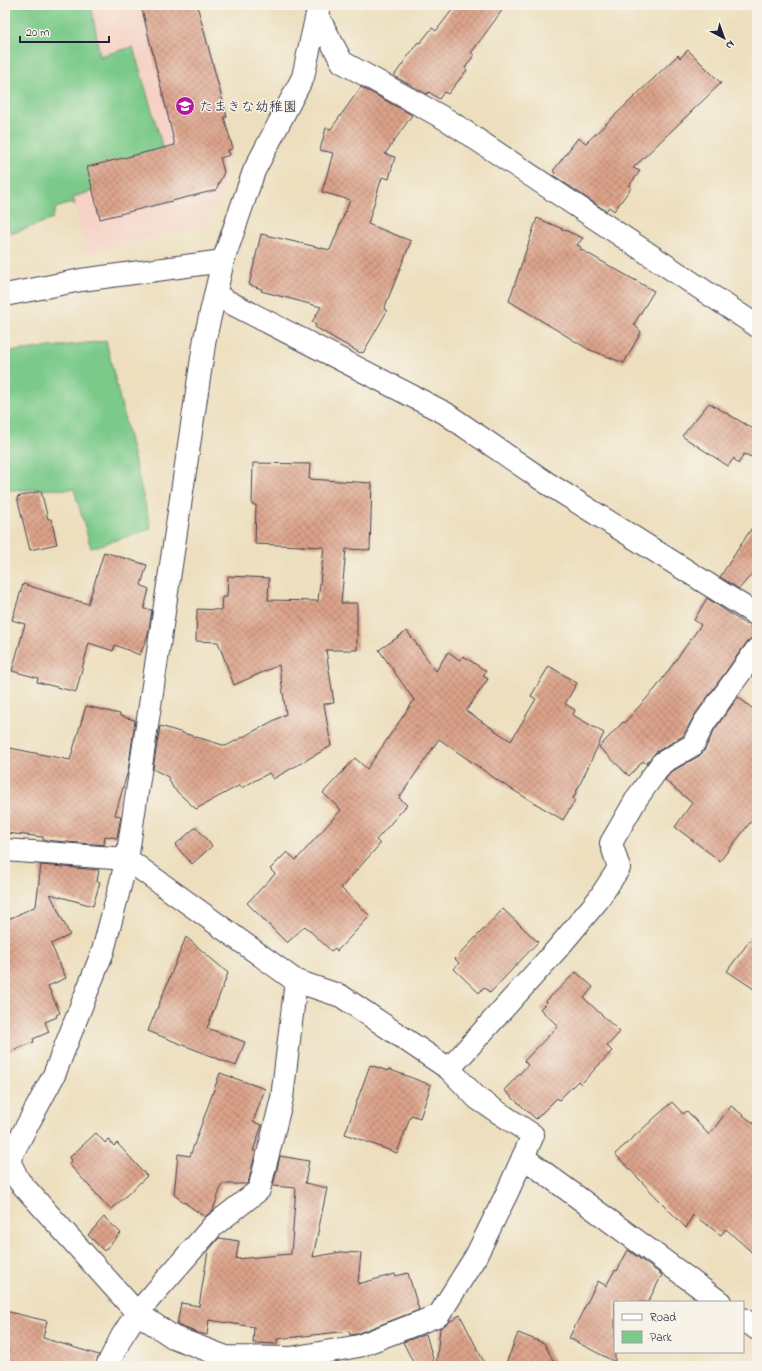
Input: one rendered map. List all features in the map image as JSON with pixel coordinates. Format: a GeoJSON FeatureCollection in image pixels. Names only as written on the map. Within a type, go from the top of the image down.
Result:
{"type":"FeatureCollection","features":[{"type":"Feature","properties":{"kind":"street"},"geometry":{"type":"LineString","coordinates":[[5,850],[126,859],[296,982],[341,996],[449,1069],[478,1099],[533,1135],[476,1256],[439,1315],[359,1346],[291,1358],[226,1357],[173,1337],[138,1313],[19,1181],[7,1164],[54,1075],[100,959],[126,859],[205,338],[223,261],[254,171],[303,77],[318,10]]}},
{"type":"Feature","properties":{"kind":"street"},"geometry":{"type":"LineString","coordinates":[[318,10],[342,62],[449,121],[757,326]]}},
{"type":"Feature","properties":{"kind":"street"},"geometry":{"type":"LineString","coordinates":[[5,295],[81,280],[223,261]]}},
{"type":"Feature","properties":{"kind":"street"},"geometry":{"type":"LineString","coordinates":[[215,295],[445,413],[547,484],[757,616]]}},
{"type":"Feature","properties":{"kind":"street"},"geometry":{"type":"LineString","coordinates":[[449,1069],[558,948],[598,900],[619,868],[611,843],[637,798],[662,763],[693,745],[704,723],[757,649]]}},
{"type":"Feature","properties":{"kind":"street"},"geometry":{"type":"LineString","coordinates":[[107,1366],[122,1336],[138,1313],[213,1226],[259,1190],[282,1098],[296,982]]}},
{"type":"Feature","properties":{"kind":"street"},"geometry":{"type":"LineString","coordinates":[[523,1157],[719,1301]]}},
{"type":"Feature","properties":{"kind":"street"},"geometry":{"type":"LineString","coordinates":[[744,1320],[757,1329]]}},
{"type":"Feature","properties":{"kind":"shaded area","name":"たまきな幼稚園"},"geometry":{"type":"Polygon","coordinates":[[[91,5],[193,5],[233,155],[221,159],[224,194],[204,225],[85,254],[73,197],[169,168],[133,48],[100,56],[91,5]]]}},
{"type":"Feature","properties":{"kind":"green space"},"geometry":{"type":"Polygon","coordinates":[[[5,5],[91,5],[100,56],[133,47],[169,168],[73,197],[75,204],[68,204],[56,208],[52,219],[11,234],[5,215],[5,5]]]}},
{"type":"Feature","properties":{"kind":"green space"},"geometry":{"type":"Polygon","coordinates":[[[106,341],[151,529],[91,548],[74,489],[7,490],[5,484],[5,352],[106,341]]]}},
{"type":"Feature","properties":{"kind":"building"},"geometry":{"type":"Polygon","coordinates":[[[141,5],[197,5],[227,117],[224,117],[233,149],[228,150],[230,155],[220,158],[224,172],[216,190],[100,219],[87,167],[175,145],[141,5]]]}},
{"type":"Feature","properties":{"kind":"building"},"geometry":{"type":"Polygon","coordinates":[[[456,5],[506,5],[471,53],[474,55],[465,68],[467,70],[448,94],[444,92],[439,99],[429,92],[427,94],[394,76],[418,42],[420,43],[432,28],[436,31],[456,5]]]}},
{"type":"Feature","properties":{"kind":"building"},"geometry":{"type":"Polygon","coordinates":[[[688,50],[721,83],[633,168],[640,171],[629,186],[631,188],[614,211],[609,207],[606,211],[553,175],[555,173],[553,171],[578,138],[586,143],[678,55],[680,58],[688,50]]]}},
{"type":"Feature","properties":{"kind":"building"},"geometry":{"type":"Polygon","coordinates":[[[361,87],[412,115],[385,154],[395,157],[389,179],[382,177],[368,224],[411,241],[384,309],[387,311],[363,353],[360,353],[315,327],[316,325],[312,322],[321,307],[261,291],[262,289],[249,285],[261,234],[330,250],[350,200],[322,192],[333,153],[320,150],[326,128],[331,129],[361,87]]]}},
{"type":"Feature","properties":{"kind":"building"},"geometry":{"type":"Polygon","coordinates":[[[537,218],[583,238],[577,245],[581,247],[580,249],[654,291],[634,324],[641,332],[624,363],[588,349],[509,301],[537,218]]]}},
{"type":"Feature","properties":{"kind":"building"},"geometry":{"type":"Polygon","coordinates":[[[709,403],[757,431],[757,459],[744,454],[738,464],[734,458],[728,466],[682,436],[709,403]]]}},
{"type":"Feature","properties":{"kind":"building"},"geometry":{"type":"Polygon","coordinates":[[[253,463],[310,464],[309,479],[372,483],[370,550],[346,549],[341,603],[357,603],[357,650],[326,650],[334,703],[324,704],[331,746],[273,779],[269,773],[241,788],[240,785],[196,809],[173,788],[168,777],[153,769],[160,726],[226,746],[286,714],[279,665],[234,685],[218,642],[196,641],[197,609],[221,610],[222,597],[227,597],[228,576],[269,578],[268,600],[318,601],[324,547],[255,544],[256,505],[252,505],[253,463]]]}},
{"type":"Feature","properties":{"kind":"building"},"geometry":{"type":"Polygon","coordinates":[[[41,491],[48,519],[51,519],[57,544],[30,550],[17,497],[41,491]]]}},
{"type":"Feature","properties":{"kind":"building"},"geometry":{"type":"Polygon","coordinates":[[[757,520],[757,568],[739,589],[720,577],[757,520]]]}},
{"type":"Feature","properties":{"kind":"building"},"geometry":{"type":"Polygon","coordinates":[[[104,552],[147,565],[141,585],[149,589],[144,609],[152,610],[148,635],[140,655],[115,645],[113,651],[89,643],[76,692],[37,682],[38,678],[12,671],[25,624],[12,620],[23,584],[88,604],[104,552]]]}},
{"type":"Feature","properties":{"kind":"building"},"geometry":{"type":"Polygon","coordinates":[[[707,598],[757,632],[757,636],[747,642],[694,716],[683,736],[656,752],[646,764],[643,761],[629,776],[599,747],[623,722],[624,723],[656,688],[701,625],[694,620],[707,598]]]}},
{"type":"Feature","properties":{"kind":"building"},"geometry":{"type":"Polygon","coordinates":[[[407,631],[436,671],[448,652],[460,660],[463,656],[486,671],[483,676],[488,679],[466,711],[511,741],[536,699],[531,696],[549,666],[577,683],[565,704],[575,710],[573,715],[604,733],[573,799],[575,800],[563,820],[503,784],[439,739],[399,798],[407,805],[376,840],[380,844],[341,888],[370,916],[337,951],[335,948],[331,951],[305,926],[287,943],[247,903],[275,874],[270,869],[287,852],[296,860],[341,810],[323,793],[355,758],[367,769],[414,700],[379,650],[407,631]]]}},
{"type":"Feature","properties":{"kind":"building"},"geometry":{"type":"Polygon","coordinates":[[[738,697],[757,712],[757,814],[720,861],[675,827],[692,803],[665,780],[671,772],[699,756],[704,751],[715,729],[738,697]]]}},
{"type":"Feature","properties":{"kind":"building"},"geometry":{"type":"Polygon","coordinates":[[[86,706],[120,714],[120,716],[135,720],[128,771],[115,815],[121,816],[117,838],[105,836],[104,845],[43,840],[43,837],[6,833],[8,809],[5,809],[5,747],[70,760],[86,706]]]}},
{"type":"Feature","properties":{"kind":"building"},"geometry":{"type":"Polygon","coordinates":[[[196,827],[212,846],[192,864],[175,845],[196,827]]]}},
{"type":"Feature","properties":{"kind":"building"},"geometry":{"type":"Polygon","coordinates":[[[41,865],[99,870],[97,881],[100,882],[93,906],[50,894],[70,935],[51,944],[66,978],[48,986],[60,1013],[56,1015],[57,1017],[45,1022],[49,1032],[33,1039],[34,1042],[5,1054],[5,921],[36,906],[41,865]]]}},
{"type":"Feature","properties":{"kind":"building"},"geometry":{"type":"Polygon","coordinates":[[[503,909],[538,942],[490,993],[484,987],[479,993],[454,969],[459,963],[455,959],[503,909]]]}},
{"type":"Feature","properties":{"kind":"building"},"geometry":{"type":"Polygon","coordinates":[[[757,931],[757,991],[727,971],[757,931]]]}},
{"type":"Feature","properties":{"kind":"building"},"geometry":{"type":"Polygon","coordinates":[[[186,937],[228,973],[207,1028],[245,1042],[236,1066],[148,1031],[186,937]]]}},
{"type":"Feature","properties":{"kind":"building"},"geometry":{"type":"Polygon","coordinates":[[[576,972],[593,987],[584,998],[620,1032],[607,1046],[612,1051],[581,1084],[578,1081],[559,1100],[557,1098],[536,1119],[504,1090],[528,1065],[524,1061],[558,1026],[540,1009],[547,1002],[546,1001],[576,972]]]}},
{"type":"Feature","properties":{"kind":"building"},"geometry":{"type":"Polygon","coordinates":[[[370,1065],[388,1071],[388,1069],[431,1085],[420,1118],[411,1115],[397,1153],[345,1134],[370,1065]]]}},
{"type":"Feature","properties":{"kind":"building"},"geometry":{"type":"Polygon","coordinates":[[[220,1073],[265,1089],[253,1122],[262,1125],[253,1151],[256,1151],[248,1183],[222,1184],[213,1210],[205,1217],[174,1195],[178,1154],[190,1156],[220,1073]]]}},
{"type":"Feature","properties":{"kind":"building"},"geometry":{"type":"Polygon","coordinates":[[[672,1102],[683,1114],[687,1111],[709,1135],[731,1106],[757,1126],[757,1257],[726,1229],[721,1235],[693,1215],[686,1228],[615,1154],[672,1102]]]}},
{"type":"Feature","properties":{"kind":"building"},"geometry":{"type":"Polygon","coordinates":[[[96,1133],[105,1143],[108,1139],[114,1146],[117,1143],[147,1176],[111,1210],[69,1164],[72,1160],[69,1158],[96,1133]]]}},
{"type":"Feature","properties":{"kind":"building"},"geometry":{"type":"Polygon","coordinates":[[[280,1156],[309,1161],[305,1183],[327,1188],[313,1257],[341,1252],[361,1253],[358,1284],[395,1274],[396,1276],[408,1273],[419,1310],[356,1334],[350,1335],[349,1331],[277,1339],[277,1344],[253,1343],[254,1327],[209,1320],[207,1335],[177,1325],[181,1303],[199,1306],[208,1251],[219,1238],[239,1241],[236,1259],[291,1254],[296,1188],[273,1186],[280,1156]]]}},
{"type":"Feature","properties":{"kind":"building"},"geometry":{"type":"Polygon","coordinates":[[[104,1217],[121,1233],[104,1251],[88,1235],[104,1217]]]}},
{"type":"Feature","properties":{"kind":"building"},"geometry":{"type":"Polygon","coordinates":[[[628,1250],[662,1275],[649,1301],[614,1301],[615,1362],[569,1338],[598,1281],[606,1286],[615,1270],[617,1271],[628,1250]]]}},
{"type":"Feature","properties":{"kind":"building"},"geometry":{"type":"Polygon","coordinates":[[[5,1311],[47,1321],[43,1338],[99,1355],[95,1366],[26,1366],[5,1361],[5,1311]]]}},
{"type":"Feature","properties":{"kind":"building"},"geometry":{"type":"Polygon","coordinates":[[[460,1315],[486,1366],[436,1366],[440,1328],[460,1315]]]}},
{"type":"Feature","properties":{"kind":"building"},"geometry":{"type":"Polygon","coordinates":[[[518,1333],[544,1343],[556,1366],[505,1366],[518,1333]]]}},
{"type":"Feature","properties":{"kind":"building"},"geometry":{"type":"Polygon","coordinates":[[[426,1334],[435,1366],[415,1366],[403,1342],[426,1334]]]}},
{"type":"Feature","properties":{"kind":"place","name":"たまきな幼稚園"},"geometry":{"type":"Point","coordinates":[185,106]}}]}
